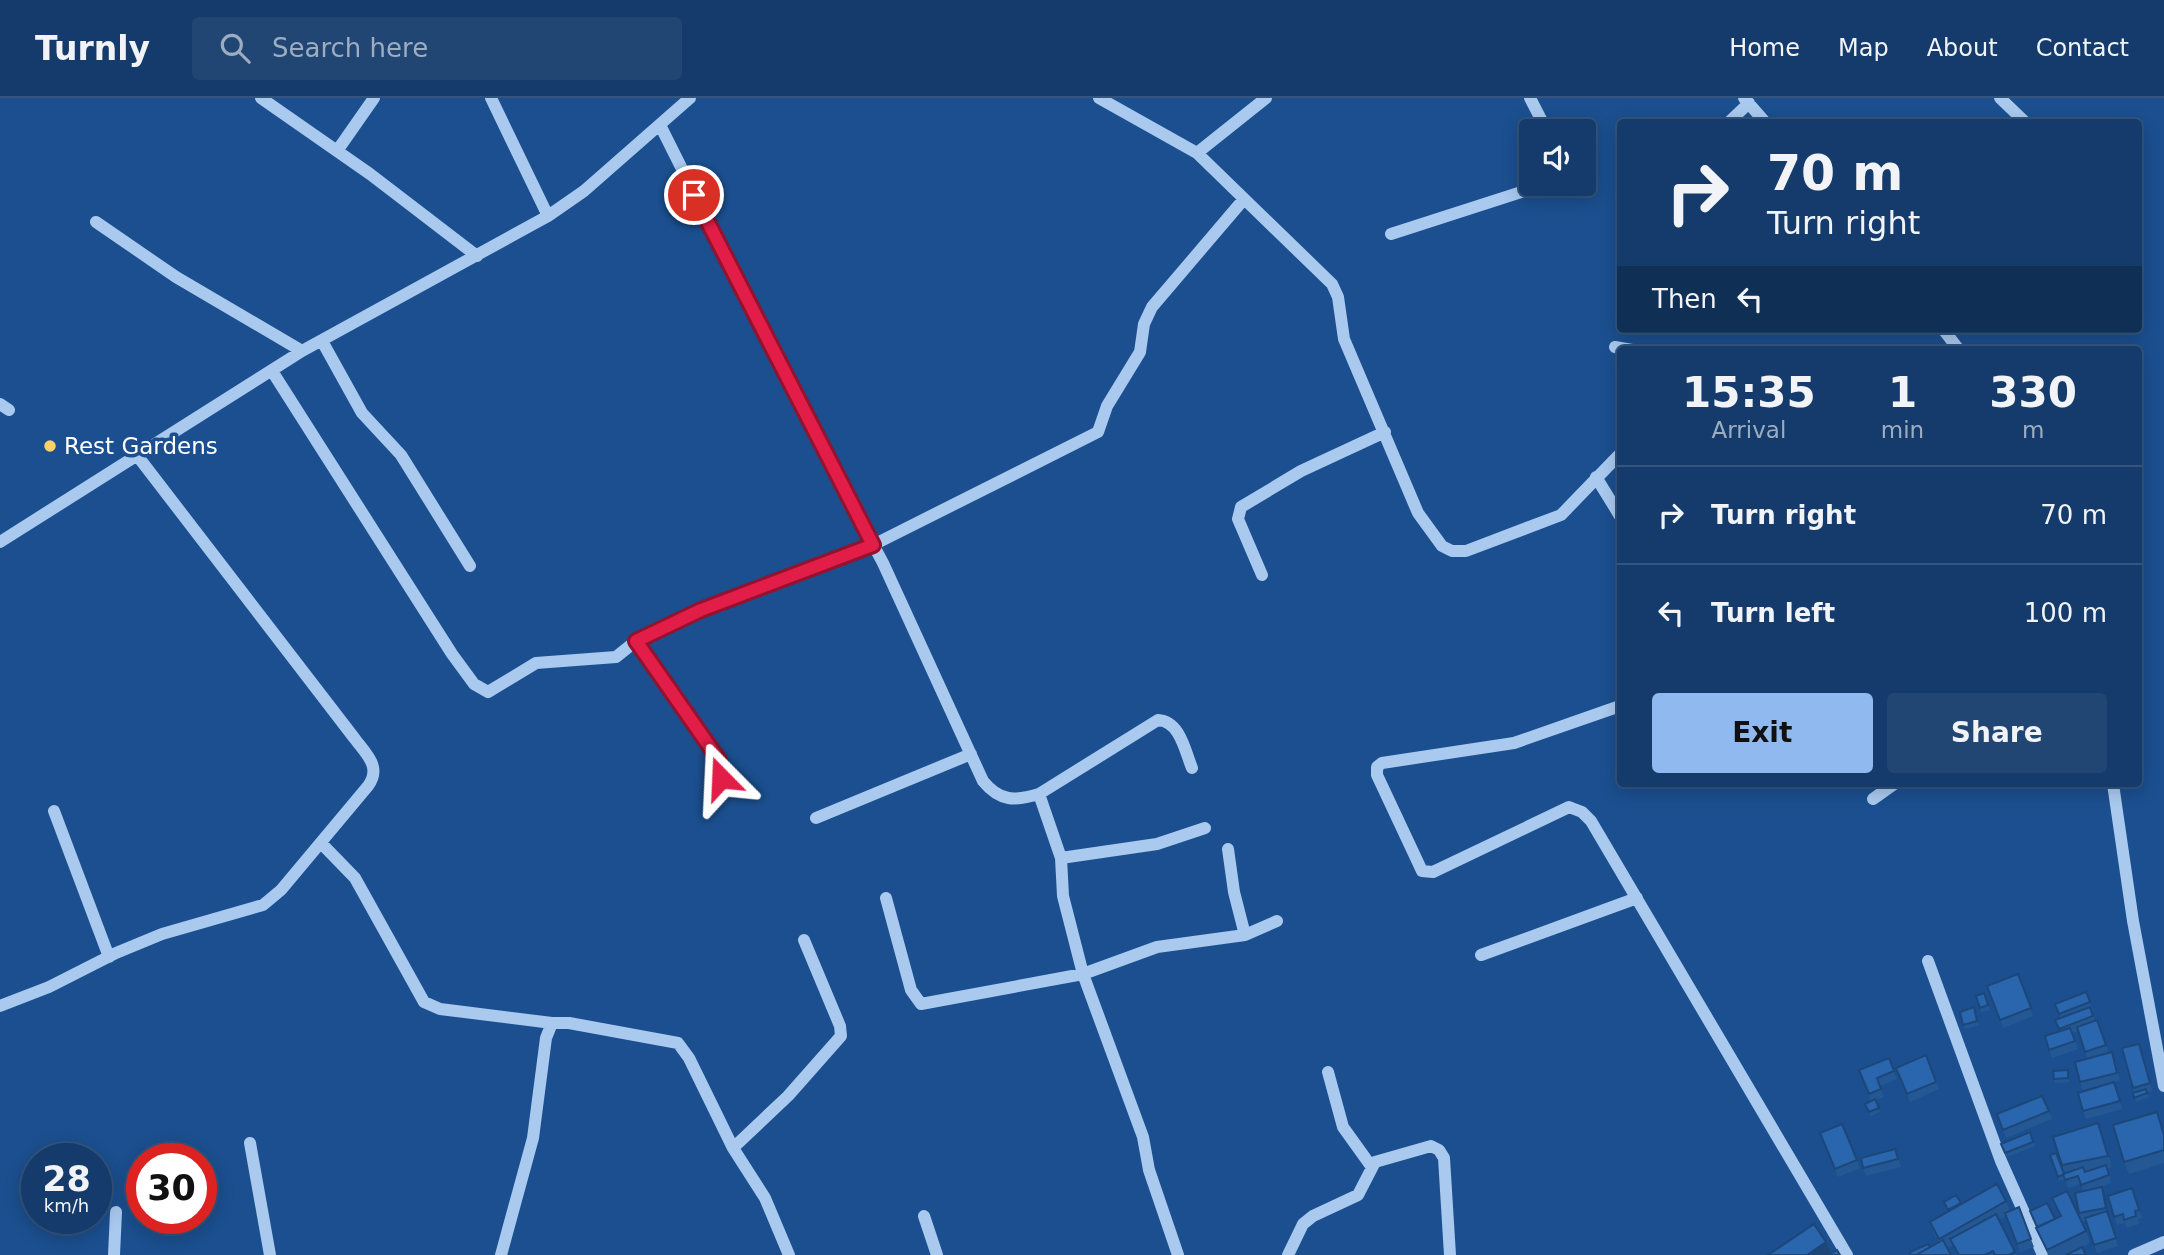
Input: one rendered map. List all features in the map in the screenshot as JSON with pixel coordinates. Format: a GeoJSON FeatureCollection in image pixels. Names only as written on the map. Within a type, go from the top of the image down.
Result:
{"type":"FeatureCollection","features":[{"type":"Feature","properties":{"kind":"street"},"geometry":{"type":"LineString","coordinates":[[261,98],[477,256]]}},
{"type":"Feature","properties":{"kind":"street"},"geometry":{"type":"LineString","coordinates":[[337,151],[374,98]]}},
{"type":"Feature","properties":{"kind":"street"},"geometry":{"type":"LineString","coordinates":[[491,98],[548,216]]}},
{"type":"Feature","properties":{"kind":"street"},"geometry":{"type":"LineString","coordinates":[[0,542],[302,351],[548,216],[584,191],[690,98]]}},
{"type":"Feature","properties":{"kind":"street"},"geometry":{"type":"LineString","coordinates":[[1099,98],[1197,153],[1332,284],[1338,297],[1344,339],[1418,513],[1442,546],[1452,551],[1482,548],[1550,521],[1571,508],[1596,477],[1617,457]]}},
{"type":"Feature","properties":{"kind":"street"},"geometry":{"type":"LineString","coordinates":[[1197,153],[1266,98]]}},
{"type":"Feature","properties":{"kind":"street"},"geometry":{"type":"LineString","coordinates":[[1530,98],[1541,119]]}},
{"type":"Feature","properties":{"kind":"street"},"geometry":{"type":"LineString","coordinates":[[2000,98],[2022,119]]}},
{"type":"Feature","properties":{"kind":"street"},"geometry":{"type":"LineString","coordinates":[[1731,119],[1746,101],[1762,119]]}},
{"type":"Feature","properties":{"kind":"street"},"geometry":{"type":"LineString","coordinates":[[660,125],[873,545],[983,781],[998,795],[1013,800],[1039,794],[1158,720],[1168,722],[1178,732],[1192,768]]}},
{"type":"Feature","properties":{"kind":"street"},"geometry":{"type":"LineString","coordinates":[[1391,233],[1519,193]]}},
{"type":"Feature","properties":{"kind":"street"},"geometry":{"type":"LineString","coordinates":[[272,371],[452,654],[481,690],[492,691],[536,663],[616,657],[636,641],[701,610],[873,545],[1098,432],[1107,406],[1140,352],[1144,324],[1152,307],[1244,199]]}},
{"type":"Feature","properties":{"kind":"street"},"geometry":{"type":"LineString","coordinates":[[96,222],[176,277],[302,351]]}},
{"type":"Feature","properties":{"kind":"street"},"geometry":{"type":"LineString","coordinates":[[322,341],[362,413],[401,455],[470,566]]}},
{"type":"Feature","properties":{"kind":"street"},"geometry":{"type":"LineString","coordinates":[[1262,575],[1238,519],[1241,508],[1301,471],[1385,432]]}},
{"type":"Feature","properties":{"kind":"street"},"geometry":{"type":"LineString","coordinates":[[0,1006],[49,987],[162,934],[263,905],[281,890],[373,779],[372,762],[136,454]]}},
{"type":"Feature","properties":{"kind":"street"},"geometry":{"type":"LineString","coordinates":[[1596,477],[1617,511]]}},
{"type":"Feature","properties":{"kind":"street"},"geometry":{"type":"LineString","coordinates":[[636,641],[719,760],[721,778]]}},
{"type":"Feature","properties":{"kind":"street"},"geometry":{"type":"LineString","coordinates":[[1617,707],[1514,743],[1382,763],[1377,768],[1377,775],[1422,871],[1433,872],[1569,807],[1582,812],[1591,821],[1847,1255]]}},
{"type":"Feature","properties":{"kind":"street"},"geometry":{"type":"LineString","coordinates":[[816,818],[971,754]]}},
{"type":"Feature","properties":{"kind":"street"},"geometry":{"type":"LineString","coordinates":[[1873,799],[1890,787]]}},
{"type":"Feature","properties":{"kind":"street"},"geometry":{"type":"LineString","coordinates":[[2113,787],[2133,921],[2164,1086]]}},
{"type":"Feature","properties":{"kind":"street"},"geometry":{"type":"LineString","coordinates":[[1039,794],[1061,858],[1063,896],[1083,974],[1143,1137],[1149,1170],[1178,1255]]}},
{"type":"Feature","properties":{"kind":"street"},"geometry":{"type":"LineString","coordinates":[[54,811],[109,957]]}},
{"type":"Feature","properties":{"kind":"street"},"geometry":{"type":"LineString","coordinates":[[1061,858],[1157,844],[1205,828]]}},
{"type":"Feature","properties":{"kind":"street"},"geometry":{"type":"LineString","coordinates":[[321,843],[355,878],[424,1002],[440,1009],[569,1023],[678,1043],[689,1058],[733,1148],[765,1198],[789,1255]]}},
{"type":"Feature","properties":{"kind":"street"},"geometry":{"type":"LineString","coordinates":[[1228,849],[1234,892],[1245,935]]}},
{"type":"Feature","properties":{"kind":"street"},"geometry":{"type":"LineString","coordinates":[[886,898],[911,990],[921,1004],[1083,974],[1157,947],[1245,935],[1277,921]]}},
{"type":"Feature","properties":{"kind":"street"},"geometry":{"type":"LineString","coordinates":[[1481,955],[1637,898]]}},
{"type":"Feature","properties":{"kind":"street"},"geometry":{"type":"LineString","coordinates":[[733,1148],[788,1096],[838,1043],[841,1036],[840,1026],[804,940]]}},
{"type":"Feature","properties":{"kind":"street"},"geometry":{"type":"LineString","coordinates":[[1928,961],[2001,1161],[2043,1255]]}},
{"type":"Feature","properties":{"kind":"street"},"geometry":{"type":"LineString","coordinates":[[501,1255],[533,1138],[546,1038],[552,1023]]}},
{"type":"Feature","properties":{"kind":"street"},"geometry":{"type":"LineString","coordinates":[[1328,1072],[1343,1127],[1371,1166]]}},
{"type":"Feature","properties":{"kind":"street"},"geometry":{"type":"LineString","coordinates":[[250,1143],[270,1255]]}},
{"type":"Feature","properties":{"kind":"street"},"geometry":{"type":"LineString","coordinates":[[1288,1255],[1303,1224],[1312,1216],[1358,1195],[1371,1166],[1419,1147],[1431,1146],[1439,1150],[1444,1158],[1446,1230],[1450,1255]]}},
{"type":"Feature","properties":{"kind":"street"},"geometry":{"type":"LineString","coordinates":[[114,1255],[117,1212]]}},
{"type":"Feature","properties":{"kind":"street"},"geometry":{"type":"LineString","coordinates":[[924,1216],[937,1255]]}},
{"type":"Feature","properties":{"kind":"street"},"geometry":{"type":"LineString","coordinates":[[2134,1255],[2164,1242]]}},
{"type":"Feature","properties":{"kind":"building"},"geometry":{"type":"Polygon","coordinates":[[[2018,974],[2031,1008],[2000,1020],[1987,986],[2018,974]]]}},
{"type":"Feature","properties":{"kind":"building"},"geometry":{"type":"Polygon","coordinates":[[[2086,992],[2090,1002],[2059,1014],[2055,1004],[2086,992]]]}},
{"type":"Feature","properties":{"kind":"building"},"geometry":{"type":"Polygon","coordinates":[[[1984,993],[1988,1005],[1980,1008],[1976,996],[1984,993]]]}},
{"type":"Feature","properties":{"kind":"building"},"geometry":{"type":"Polygon","coordinates":[[[1974,1007],[1977,1021],[1963,1025],[1960,1012],[1974,1007]]]}},
{"type":"Feature","properties":{"kind":"building"},"geometry":{"type":"Polygon","coordinates":[[[2090,1007],[2093,1016],[2059,1029],[2055,1020],[2090,1007]]]}},
{"type":"Feature","properties":{"kind":"building"},"geometry":{"type":"Polygon","coordinates":[[[2097,1020],[2106,1045],[2085,1052],[2077,1027],[2097,1020]]]}},
{"type":"Feature","properties":{"kind":"building"},"geometry":{"type":"Polygon","coordinates":[[[2070,1028],[2075,1041],[2049,1050],[2045,1036],[2070,1028]]]}},
{"type":"Feature","properties":{"kind":"building"},"geometry":{"type":"Polygon","coordinates":[[[2139,1044],[2150,1083],[2133,1088],[2122,1048],[2139,1044]]]}},
{"type":"Feature","properties":{"kind":"building"},"geometry":{"type":"Polygon","coordinates":[[[2112,1052],[2117,1073],[2080,1082],[2075,1062],[2112,1052]]]}},
{"type":"Feature","properties":{"kind":"building"},"geometry":{"type":"Polygon","coordinates":[[[1926,1055],[1936,1082],[1907,1094],[1896,1068],[1926,1055]]]}},
{"type":"Feature","properties":{"kind":"building"},"geometry":{"type":"Polygon","coordinates":[[[1889,1058],[1894,1071],[1877,1078],[1881,1089],[1869,1094],[1859,1070],[1889,1058]]]}},
{"type":"Feature","properties":{"kind":"building"},"geometry":{"type":"Polygon","coordinates":[[[2068,1070],[2068,1078],[2054,1079],[2053,1071],[2068,1070]]]}},
{"type":"Feature","properties":{"kind":"building"},"geometry":{"type":"Polygon","coordinates":[[[2114,1082],[2120,1101],[2083,1111],[2078,1093],[2114,1082]]]}},
{"type":"Feature","properties":{"kind":"building"},"geometry":{"type":"Polygon","coordinates":[[[2146,1089],[2147,1093],[2134,1098],[2133,1093],[2146,1089]]]}},
{"type":"Feature","properties":{"kind":"building"},"geometry":{"type":"Polygon","coordinates":[[[2042,1096],[2049,1111],[2003,1130],[1997,1114],[2042,1096]]]}},
{"type":"Feature","properties":{"kind":"building"},"geometry":{"type":"Polygon","coordinates":[[[1875,1099],[1879,1108],[1869,1112],[1865,1104],[1875,1099]]]}},
{"type":"Feature","properties":{"kind":"building"},"geometry":{"type":"Polygon","coordinates":[[[2157,1112],[2164,1135],[2164,1150],[2124,1162],[2113,1125],[2157,1112]]]}},
{"type":"Feature","properties":{"kind":"building"},"geometry":{"type":"Polygon","coordinates":[[[2098,1123],[2108,1156],[2062,1165],[2053,1137],[2098,1123]]]}},
{"type":"Feature","properties":{"kind":"building"},"geometry":{"type":"Polygon","coordinates":[[[1842,1124],[1857,1160],[1835,1169],[1820,1133],[1842,1124]]]}},
{"type":"Feature","properties":{"kind":"building"},"geometry":{"type":"Polygon","coordinates":[[[2030,1132],[2033,1142],[2005,1153],[2001,1144],[2030,1132]]]}},
{"type":"Feature","properties":{"kind":"building"},"geometry":{"type":"Polygon","coordinates":[[[1895,1149],[1898,1159],[1863,1168],[1861,1158],[1895,1149]]]}},
{"type":"Feature","properties":{"kind":"building"},"geometry":{"type":"Polygon","coordinates":[[[2056,1153],[2064,1174],[2058,1177],[2050,1155],[2056,1153]]]}},
{"type":"Feature","properties":{"kind":"building"},"geometry":{"type":"Polygon","coordinates":[[[2106,1165],[2109,1175],[2081,1185],[2078,1176],[2065,1180],[2063,1174],[2083,1167],[2085,1172],[2106,1165]]]}},
{"type":"Feature","properties":{"kind":"building"},"geometry":{"type":"Polygon","coordinates":[[[1997,1184],[2006,1201],[1939,1239],[1930,1222],[1997,1184]]]}},
{"type":"Feature","properties":{"kind":"building"},"geometry":{"type":"Polygon","coordinates":[[[2102,1187],[2106,1208],[2079,1213],[2075,1193],[2102,1187]]]}},
{"type":"Feature","properties":{"kind":"building"},"geometry":{"type":"Polygon","coordinates":[[[2132,1188],[2139,1210],[2135,1211],[2136,1216],[2124,1220],[2123,1214],[2114,1217],[2108,1196],[2132,1188]]]}},
{"type":"Feature","properties":{"kind":"building"},"geometry":{"type":"Polygon","coordinates":[[[2067,1191],[2086,1231],[2047,1250],[2036,1228],[2061,1216],[2052,1198],[2067,1191]]]}},
{"type":"Feature","properties":{"kind":"building"},"geometry":{"type":"Polygon","coordinates":[[[1956,1195],[1961,1203],[1948,1210],[1944,1202],[1956,1195]]]}},
{"type":"Feature","properties":{"kind":"building"},"geometry":{"type":"Polygon","coordinates":[[[2047,1203],[2055,1219],[2037,1227],[2030,1211],[2047,1203]]]}},
{"type":"Feature","properties":{"kind":"building"},"geometry":{"type":"Polygon","coordinates":[[[2019,1207],[2031,1239],[2017,1244],[2005,1213],[2019,1207]]]}},
{"type":"Feature","properties":{"kind":"building"},"geometry":{"type":"Polygon","coordinates":[[[2107,1211],[2116,1238],[2094,1245],[2085,1218],[2107,1211]]]}},
{"type":"Feature","properties":{"kind":"building"},"geometry":{"type":"Polygon","coordinates":[[[1996,1214],[2015,1252],[2009,1255],[1995,1255],[1993,1251],[1985,1255],[1959,1255],[1950,1239],[1996,1214]]]}},
{"type":"Feature","properties":{"kind":"building"},"geometry":{"type":"Polygon","coordinates":[[[1814,1224],[1826,1242],[1807,1255],[1768,1255],[1814,1224]]]}},
{"type":"Feature","properties":{"kind":"building"},"geometry":{"type":"Polygon","coordinates":[[[1943,1240],[1951,1255],[1918,1255],[1918,1254],[1943,1240]]]}},
{"type":"Feature","properties":{"kind":"building"},"geometry":{"type":"Polygon","coordinates":[[[1928,1244],[1930,1247],[1918,1255],[1911,1255],[1910,1252],[1928,1244]]]}},
{"type":"Feature","properties":{"kind":"building"},"geometry":{"type":"Polygon","coordinates":[[[2082,1247],[2086,1255],[2066,1255],[2082,1247]]]}},
{"type":"Feature","properties":{"kind":"place","name":"Rest Gardens"},"geometry":{"type":"Point","coordinates":[50,446]}},
{"type":"Feature","properties":{"kind":"route"},"geometry":{"type":"LineString","coordinates":[[694,195],[873,545],[791,573],[701,610],[636,641],[719,760],[721,778]]}}]}
